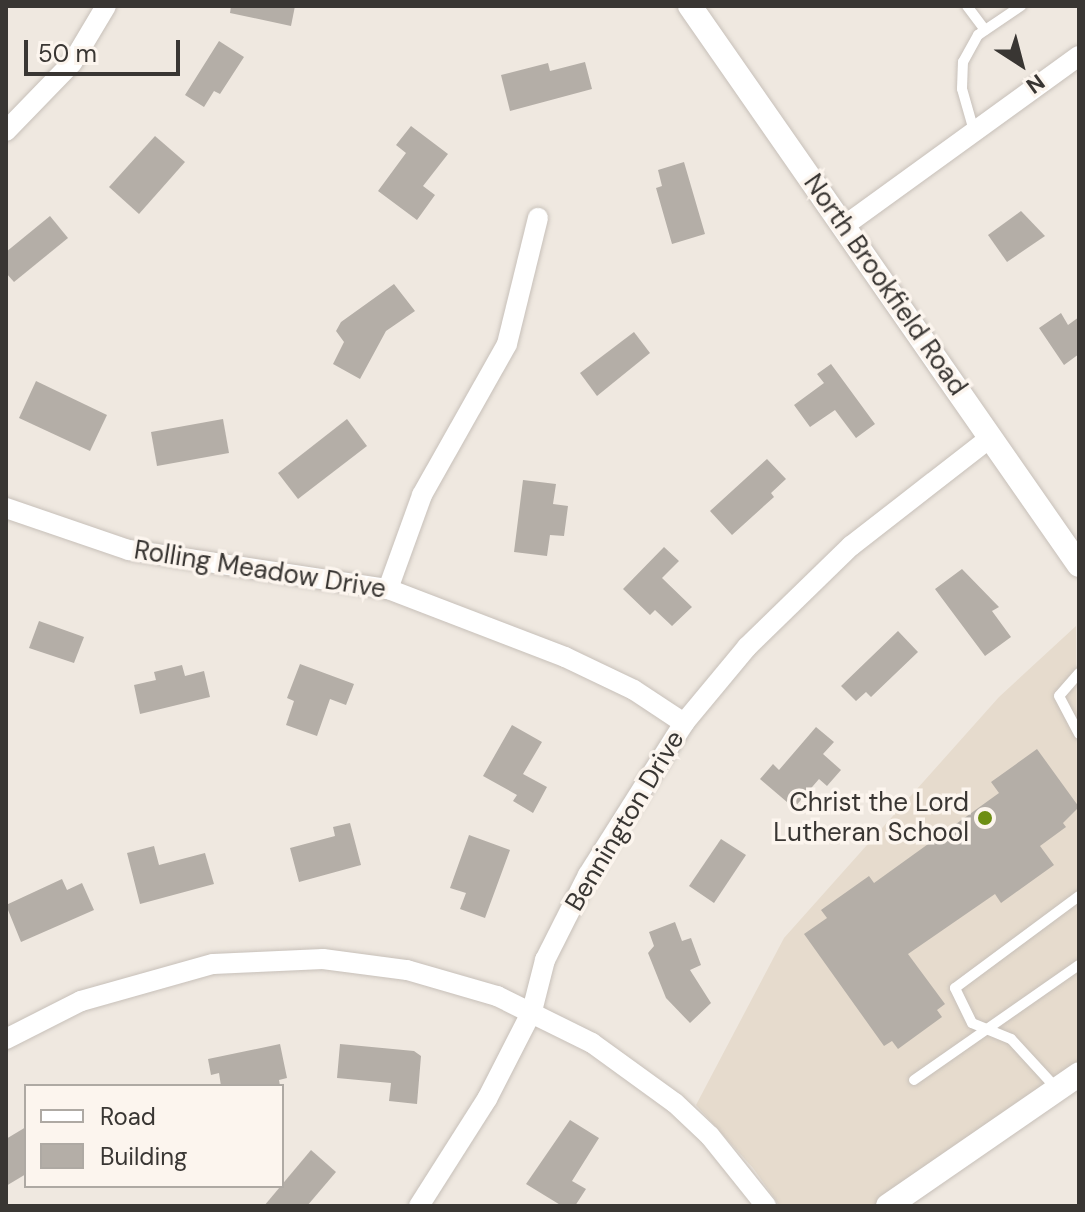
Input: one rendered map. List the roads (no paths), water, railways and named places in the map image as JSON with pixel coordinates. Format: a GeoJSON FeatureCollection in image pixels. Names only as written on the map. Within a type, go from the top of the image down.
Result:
{"type":"FeatureCollection","features":[{"type":"Feature","properties":{"kind":"street"},"geometry":{"type":"LineString","coordinates":[[6,131],[72,63],[106,6]]}},
{"type":"Feature","properties":{"kind":"street","name":"North Brookfield Road"},"geometry":{"type":"LineString","coordinates":[[690,6],[1079,565]]}},
{"type":"Feature","properties":{"kind":"street"},"geometry":{"type":"LineString","coordinates":[[844,226],[1079,56]]}},
{"type":"Feature","properties":{"kind":"street"},"geometry":{"type":"LineString","coordinates":[[388,589],[422,495],[507,344],[538,218]]}},
{"type":"Feature","properties":{"kind":"street","name":"Bennington Drive"},"geometry":{"type":"LineString","coordinates":[[419,1206],[487,1099],[532,1011],[545,960],[588,875],[684,723],[747,647],[851,546],[991,437]]}},
{"type":"Feature","properties":{"kind":"street","name":"Rolling Meadow Drive"},"geometry":{"type":"LineString","coordinates":[[6,508],[129,550],[388,589],[565,657],[634,690],[684,723]]}},
{"type":"Feature","properties":{"kind":"street"},"geometry":{"type":"LineString","coordinates":[[6,1039],[128,984],[267,958],[407,970],[532,1011],[592,1043],[675,1103],[710,1136],[766,1206]]}},
{"type":"Feature","properties":{"kind":"street"},"geometry":{"type":"LineString","coordinates":[[888,1206],[1079,1074]]}},
{"type":"Feature","properties":{"kind":"lane"},"geometry":{"type":"LineString","coordinates":[[967,6],[985,30]]}},
{"type":"Feature","properties":{"kind":"lane"},"geometry":{"type":"LineString","coordinates":[[974,131],[962,89],[963,62],[985,30],[1021,6]]}},
{"type":"Feature","properties":{"kind":"lane"},"geometry":{"type":"LineString","coordinates":[[1079,673],[1059,696],[1079,734]]}},
{"type":"Feature","properties":{"kind":"lane"},"geometry":{"type":"LineString","coordinates":[[1057,1089],[1011,1039],[972,1023],[955,988],[1079,896]]}},
{"type":"Feature","properties":{"kind":"lane"},"geometry":{"type":"LineString","coordinates":[[914,1080],[1079,965]]}},
{"type":"Feature","properties":{"kind":"place","name":"Christ the Lord Lutheran School"},"geometry":{"type":"Point","coordinates":[985,818]}}]}
